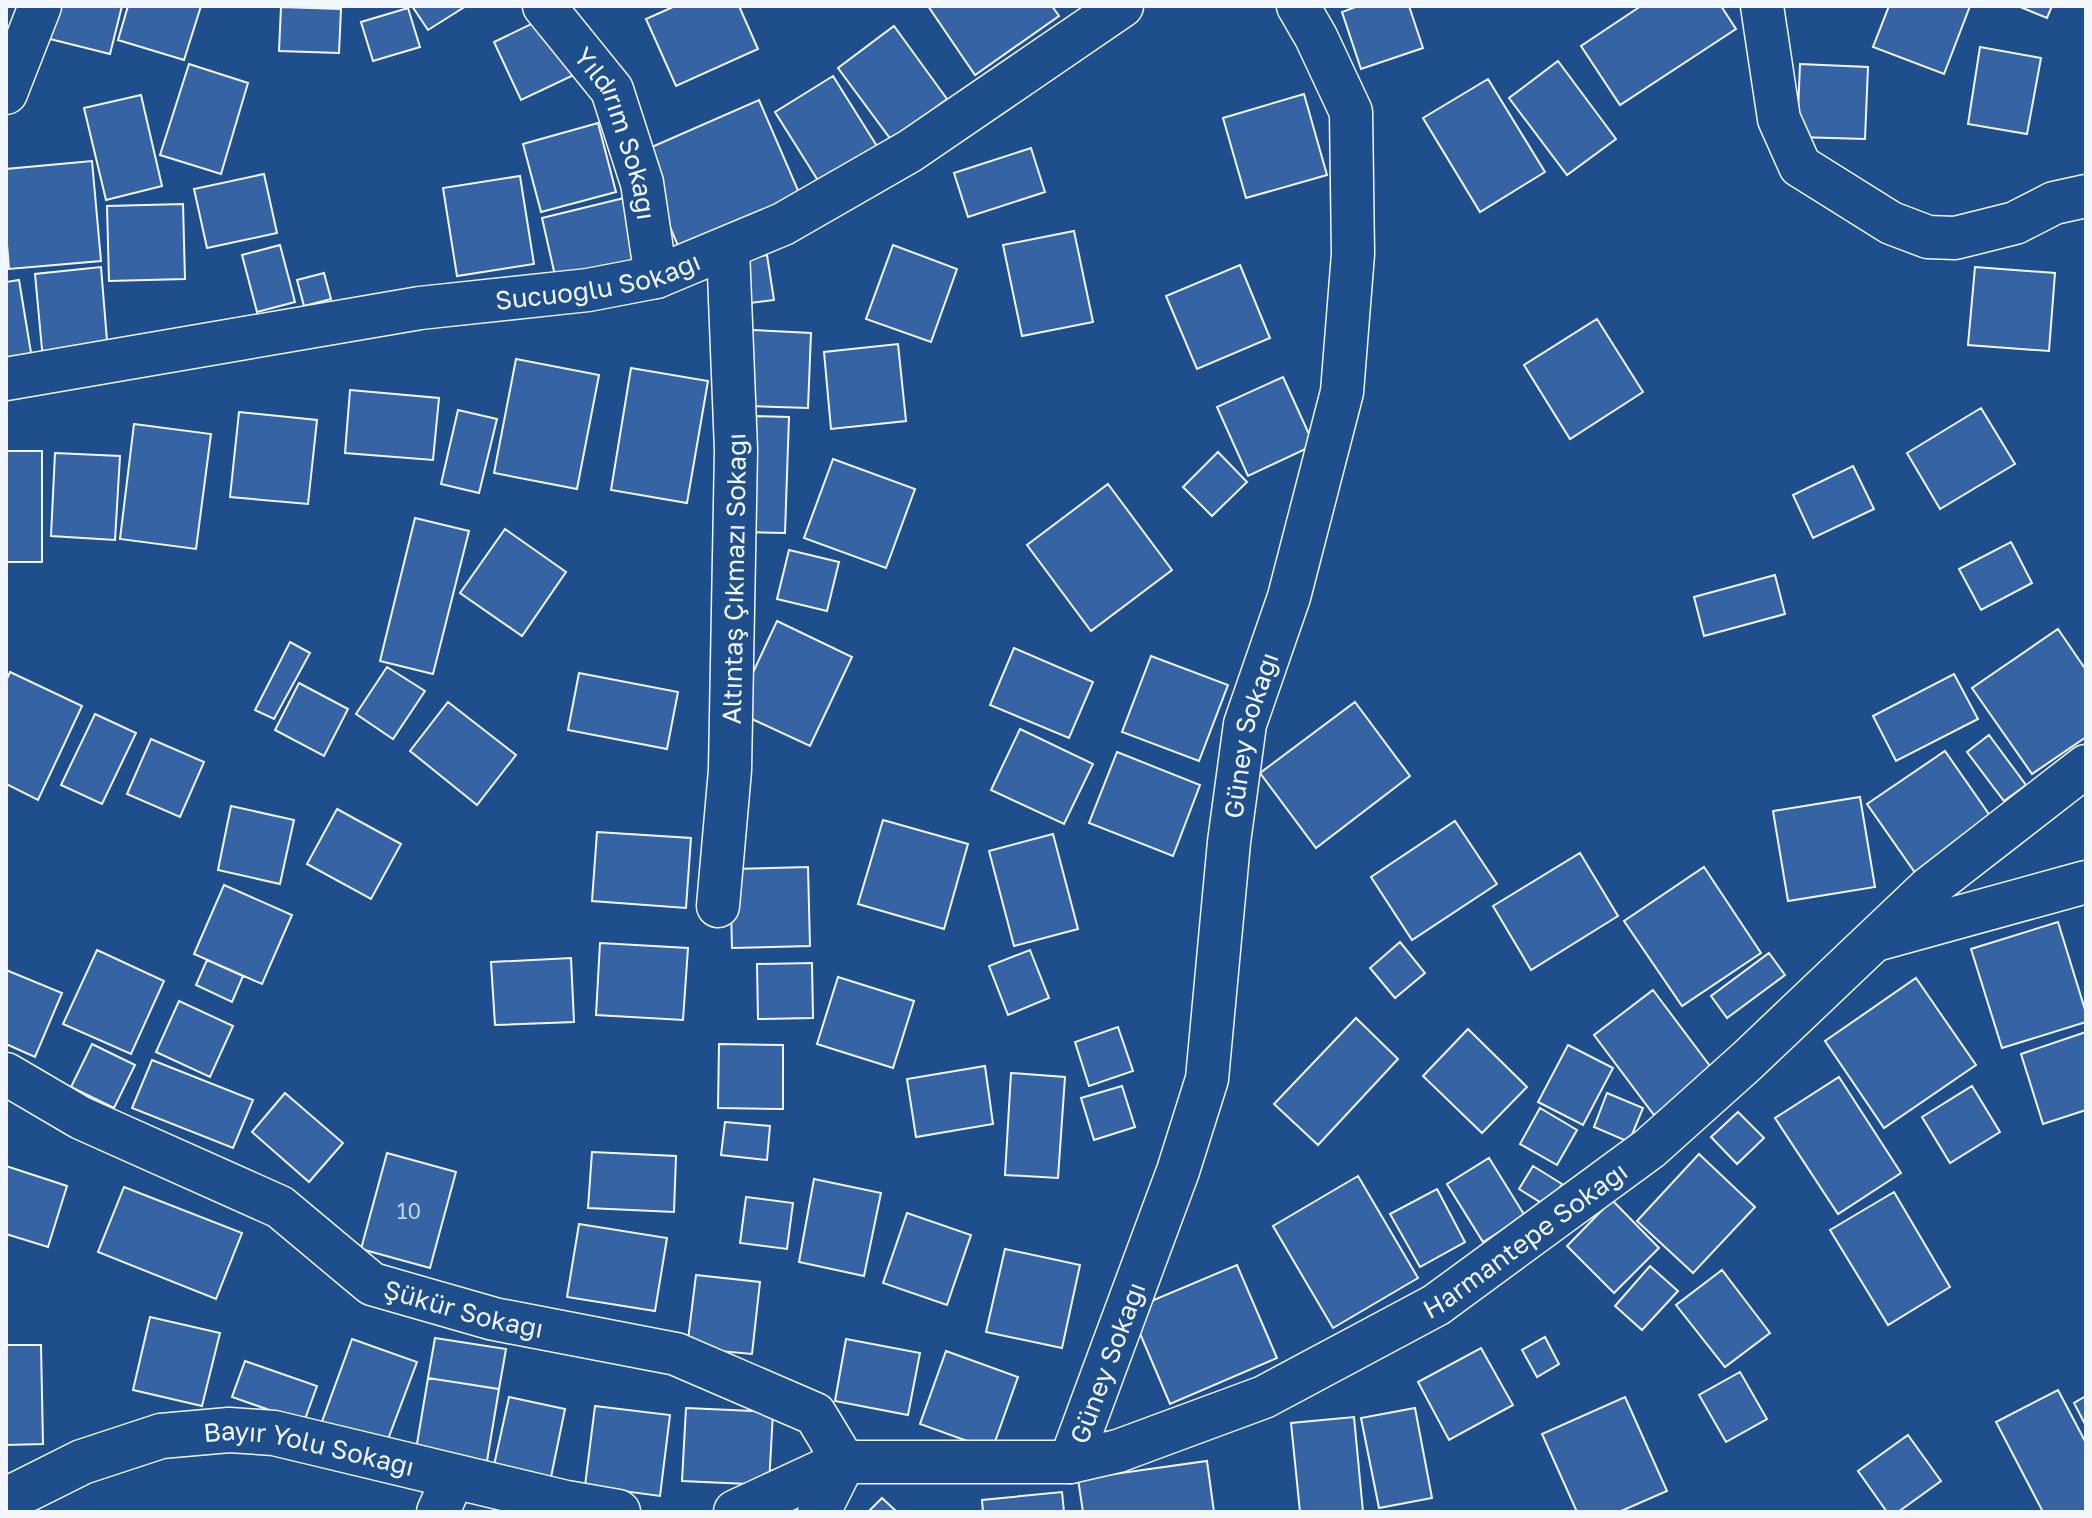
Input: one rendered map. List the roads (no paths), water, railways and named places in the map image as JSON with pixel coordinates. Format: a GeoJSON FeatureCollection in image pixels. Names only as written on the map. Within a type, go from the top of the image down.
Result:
{"type":"FeatureCollection","features":[{"type":"Feature","properties":{"kind":"street"},"geometry":{"type":"LineString","coordinates":[[6,93],[40,6]]}},
{"type":"Feature","properties":{"kind":"street","name":"Yıldırım Sokağı"},"geometry":{"type":"LineString","coordinates":[[544,6],[612,90],[642,183],[656,277]]}},
{"type":"Feature","properties":{"kind":"street","name":"Sucuoğlu Sokağı"},"geometry":{"type":"LineString","coordinates":[[6,379],[420,308],[588,290],[656,277],[783,224],[910,151],[1122,6]]}},
{"type":"Feature","properties":{"kind":"street","name":"Güney Sokağı"},"geometry":{"type":"LineString","coordinates":[[1070,1462],[1178,1171],[1207,1079],[1229,842],[1245,724],[1289,597],[1342,392],[1353,254],[1351,112],[1298,6]]}},
{"type":"Feature","properties":{"kind":"street"},"geometry":{"type":"LineString","coordinates":[[1762,6],[1779,119],[1800,166],[1891,223],[1928,237],[1955,238],[2015,223],[2054,203],[2086,196]]}},
{"type":"Feature","properties":{"kind":"street","name":"Altıntaş Çıkmazı Sokağı"},"geometry":{"type":"LineString","coordinates":[[718,906],[730,770],[735,482],[728,249]]}},
{"type":"Feature","properties":{"kind":"street","name":"Harmantepe Sokağı"},"geometry":{"type":"LineString","coordinates":[[844,1462],[1070,1462],[1118,1451],[1264,1397],[1436,1305],[1650,1148],[1747,1061],[1929,888],[2086,766]]}},
{"type":"Feature","properties":{"kind":"street"},"geometry":{"type":"LineString","coordinates":[[1874,941],[2086,882]]}},
{"type":"Feature","properties":{"kind":"street","name":"Şükür Sokağı"},"geometry":{"type":"LineString","coordinates":[[6,1074],[81,1118],[280,1207],[372,1284],[494,1319],[676,1354],[815,1414],[844,1462]]}},
{"type":"Feature","properties":{"kind":"street","name":"Bayır Yolu Sokağı"},"geometry":{"type":"LineString","coordinates":[[6,1500],[82,1462],[161,1436],[229,1430],[274,1433],[446,1494],[618,1512]]}},
{"type":"Feature","properties":{"kind":"street"},"geometry":{"type":"LineString","coordinates":[[736,1512],[844,1462]]}},
{"type":"Feature","properties":{"kind":"street"},"geometry":{"type":"LineString","coordinates":[[819,1512],[844,1462]]}}]}
